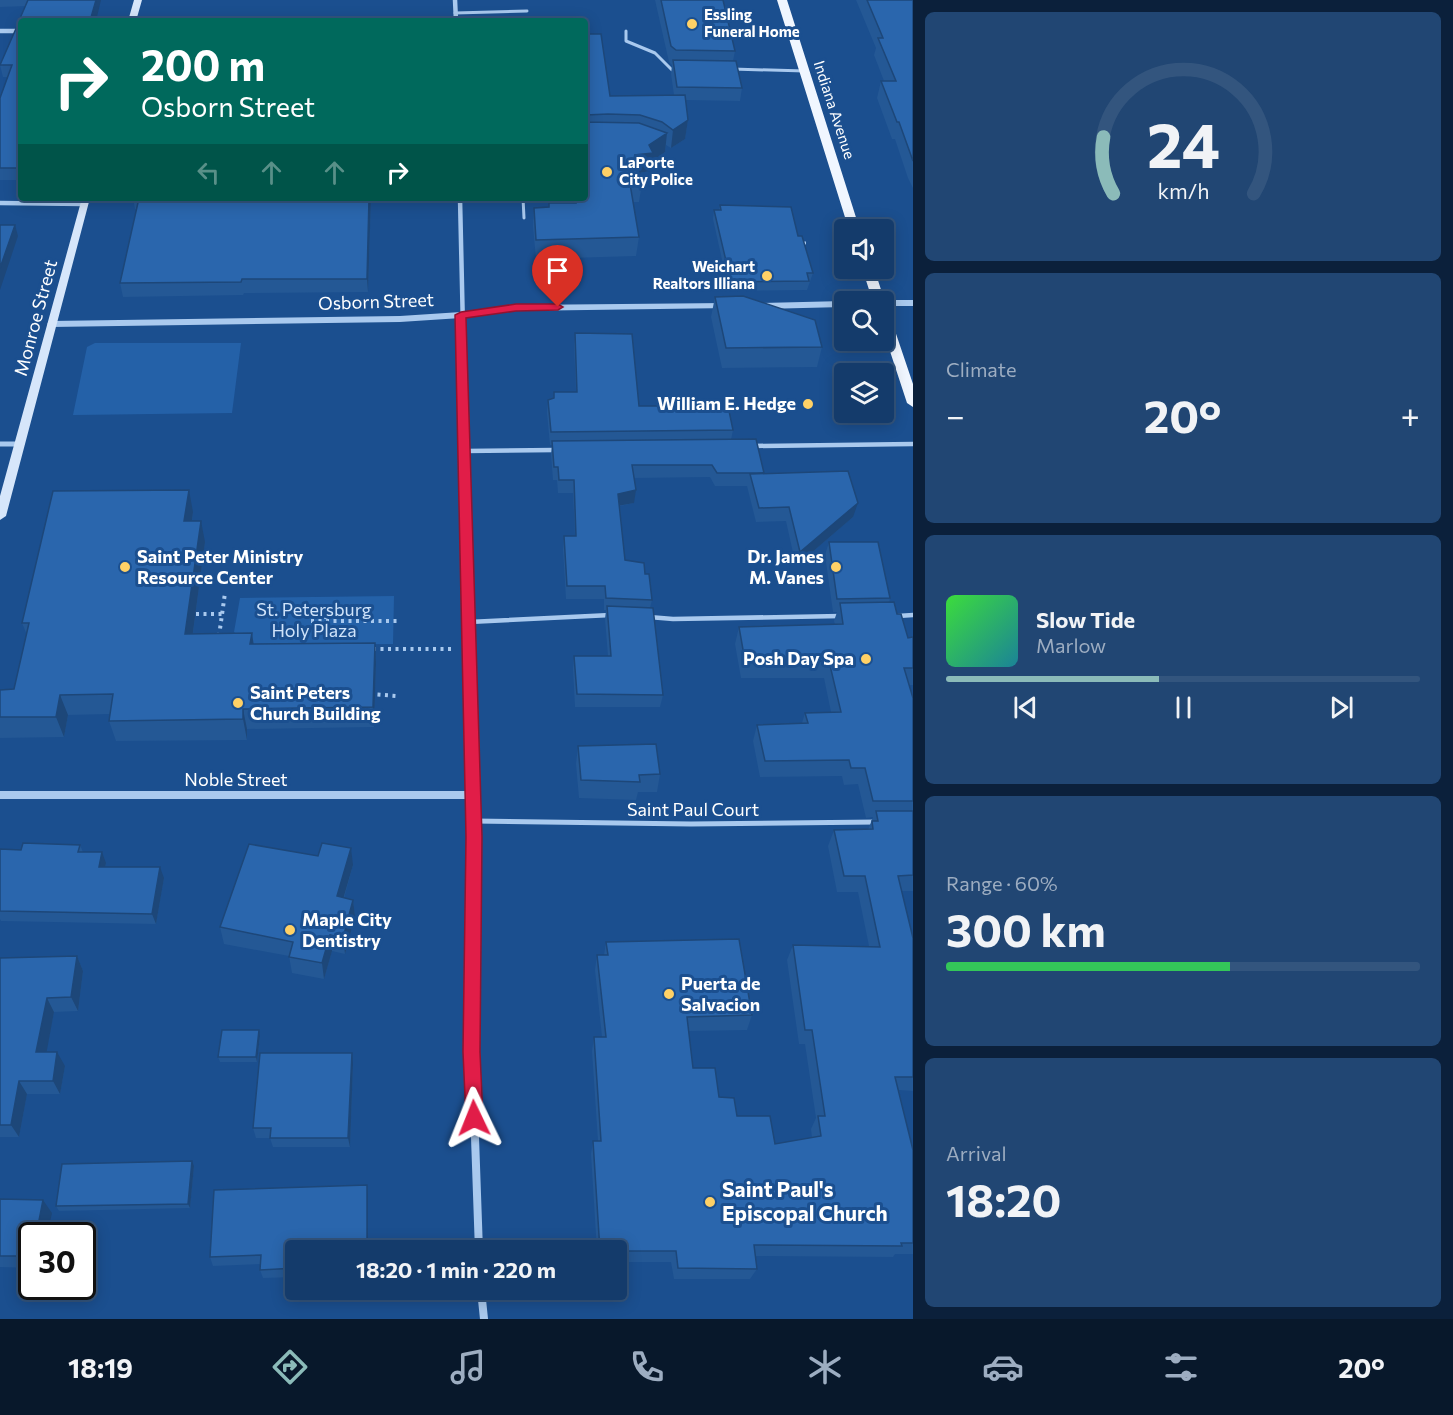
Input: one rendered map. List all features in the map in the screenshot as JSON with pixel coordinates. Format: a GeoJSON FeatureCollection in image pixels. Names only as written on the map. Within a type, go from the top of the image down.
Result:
{"type":"FeatureCollection","features":[{"type":"Feature","properties":{"kind":"main road"},"geometry":{"type":"LineString","coordinates":[[133,18],[138,0]]}},
{"type":"Feature","properties":{"kind":"main road","name":"Indiana Avenue"},"geometry":{"type":"LineString","coordinates":[[782,0],[851,219]]}},
{"type":"Feature","properties":{"kind":"main road","name":"Monroe Street"},"geometry":{"type":"LineString","coordinates":[[0,516],[85,201]]}},
{"type":"Feature","properties":{"kind":"main road"},"geometry":{"type":"LineString","coordinates":[[894,346],[913,403]]}},
{"type":"Feature","properties":{"kind":"street"},"geometry":{"type":"LineString","coordinates":[[455,0],[456,18]]}},
{"type":"Feature","properties":{"kind":"street"},"geometry":{"type":"LineString","coordinates":[[0,31],[18,31]]}},
{"type":"Feature","properties":{"kind":"street"},"geometry":{"type":"LineString","coordinates":[[0,203],[85,201]]}},
{"type":"Feature","properties":{"kind":"street"},"geometry":{"type":"LineString","coordinates":[[460,201],[474,821],[472,1052],[479,1240]]}},
{"type":"Feature","properties":{"kind":"street"},"geometry":{"type":"LineString","coordinates":[[894,303],[913,303]]}},
{"type":"Feature","properties":{"kind":"street"},"geometry":{"type":"LineString","coordinates":[[751,306],[834,304]]}},
{"type":"Feature","properties":{"kind":"street","name":"Osborn Street"},"geometry":{"type":"LineString","coordinates":[[51,324],[285,322],[461,315],[516,308],[740,306]]}},
{"type":"Feature","properties":{"kind":"street"},"geometry":{"type":"LineString","coordinates":[[0,444],[18,444]]}},
{"type":"Feature","properties":{"kind":"street","name":"Noble Street"},"geometry":{"type":"LineString","coordinates":[[0,795],[473,795]]}},
{"type":"Feature","properties":{"kind":"street"},"geometry":{"type":"LineString","coordinates":[[482,1300],[484,1319]]}},
{"type":"Feature","properties":{"kind":"lane"},"geometry":{"type":"LineString","coordinates":[[455,12],[527,11]]}},
{"type":"Feature","properties":{"kind":"lane"},"geometry":{"type":"LineString","coordinates":[[626,31],[626,41],[656,53],[672,70],[682,70]]}},
{"type":"Feature","properties":{"kind":"lane"},"geometry":{"type":"LineString","coordinates":[[725,69],[804,71]]}},
{"type":"Feature","properties":{"kind":"lane"},"geometry":{"type":"LineString","coordinates":[[523,201],[524,218]]}},
{"type":"Feature","properties":{"kind":"lane"},"geometry":{"type":"LineString","coordinates":[[750,447],[913,444]]}},
{"type":"Feature","properties":{"kind":"lane"},"geometry":{"type":"LineString","coordinates":[[465,451],[560,450]]}},
{"type":"Feature","properties":{"kind":"lane"},"geometry":{"type":"LineString","coordinates":[[469,622],[621,614]]}},
{"type":"Feature","properties":{"kind":"lane"},"geometry":{"type":"LineString","coordinates":[[891,616],[913,615]]}},
{"type":"Feature","properties":{"kind":"lane"},"geometry":{"type":"LineString","coordinates":[[642,616],[673,619],[846,616]]}},
{"type":"Feature","properties":{"kind":"lane","name":"Saint Paul Court"},"geometry":{"type":"LineString","coordinates":[[474,821],[691,824],[878,822]]}},
{"type":"Feature","properties":{"kind":"path"},"geometry":{"type":"LineString","coordinates":[[798,245],[797,243],[808,243]]}},
{"type":"Feature","properties":{"kind":"path"},"geometry":{"type":"LineString","coordinates":[[219,637],[225,593]]}},
{"type":"Feature","properties":{"kind":"path"},"geometry":{"type":"LineString","coordinates":[[325,634],[327,606]]}},
{"type":"Feature","properties":{"kind":"path"},"geometry":{"type":"LineString","coordinates":[[196,614],[222,614]]}},
{"type":"Feature","properties":{"kind":"path"},"geometry":{"type":"LineString","coordinates":[[311,621],[398,621]]}},
{"type":"Feature","properties":{"kind":"path"},"geometry":{"type":"LineString","coordinates":[[371,649],[470,648]]}},
{"type":"Feature","properties":{"kind":"path"},"geometry":{"type":"LineString","coordinates":[[369,694],[396,696]]}},
{"type":"Feature","properties":{"kind":"green space"},"geometry":{"type":"Polygon","coordinates":[[[95,343],[241,343],[232,413],[73,415],[87,347],[95,343]]]}},
{"type":"Feature","properties":{"kind":"green space","name":"St. Petersburg Holy Plaza"},"geometry":{"type":"Polygon","coordinates":[[[394,596],[393,644],[252,645],[234,632],[240,598],[394,596]]]}},
{"type":"Feature","properties":{"kind":"building"},"geometry":{"type":"Polygon","coordinates":[[[28,0],[96,0],[91,18],[21,18],[28,0]]]}},
{"type":"Feature","properties":{"kind":"building","name":"Essling Funeral Home"},"geometry":{"type":"Polygon","coordinates":[[[661,0],[723,0],[735,51],[676,50],[671,46],[661,0]]]}},
{"type":"Feature","properties":{"kind":"building"},"geometry":{"type":"Polygon","coordinates":[[[867,0],[913,0],[913,161],[881,81],[896,81],[878,38],[883,38],[867,0]]]}},
{"type":"Feature","properties":{"kind":"building"},"geometry":{"type":"Polygon","coordinates":[[[18,24],[18,168],[0,168],[0,98],[12,65],[0,65],[18,24]]]}},
{"type":"Feature","properties":{"kind":"building"},"geometry":{"type":"Polygon","coordinates":[[[588,34],[601,34],[610,96],[685,95],[688,120],[673,130],[662,122],[640,115],[588,115],[588,34]]]}},
{"type":"Feature","properties":{"kind":"building"},"geometry":{"type":"Polygon","coordinates":[[[673,60],[736,61],[742,88],[677,87],[673,60]]]}},
{"type":"Feature","properties":{"kind":"building"},"geometry":{"type":"Polygon","coordinates":[[[588,122],[639,123],[667,133],[649,145],[653,153],[635,155],[642,183],[630,184],[639,237],[536,240],[534,208],[549,207],[549,203],[576,203],[576,201],[588,201],[588,122]]]}},
{"type":"Feature","properties":{"kind":"building"},"geometry":{"type":"Polygon","coordinates":[[[138,201],[369,201],[367,279],[242,279],[241,282],[120,283],[138,201]]]}},
{"type":"Feature","properties":{"kind":"building"},"geometry":{"type":"Polygon","coordinates":[[[720,205],[791,207],[798,236],[802,236],[813,273],[807,273],[809,281],[731,282],[714,210],[721,210],[720,205]]]}},
{"type":"Feature","properties":{"kind":"building"},"geometry":{"type":"Polygon","coordinates":[[[0,225],[15,225],[0,268],[0,225]]]}},
{"type":"Feature","properties":{"kind":"building"},"geometry":{"type":"Polygon","coordinates":[[[743,296],[815,320],[822,347],[726,348],[715,297],[743,296]]]}},
{"type":"Feature","properties":{"kind":"building"},"geometry":{"type":"Polygon","coordinates":[[[575,333],[632,334],[639,406],[728,406],[733,430],[551,432],[548,400],[554,398],[554,392],[577,392],[575,333]]]}},
{"type":"Feature","properties":{"kind":"building"},"geometry":{"type":"Polygon","coordinates":[[[756,439],[764,473],[717,473],[712,465],[632,465],[636,490],[618,494],[625,560],[644,563],[645,574],[649,574],[652,600],[606,598],[605,586],[567,586],[564,536],[576,536],[574,480],[559,480],[558,467],[554,467],[552,441],[756,439]]]}},
{"type":"Feature","properties":{"kind":"building"},"geometry":{"type":"Polygon","coordinates":[[[848,471],[858,503],[800,552],[789,507],[759,508],[750,474],[848,471]]]}},
{"type":"Feature","properties":{"kind":"building"},"geometry":{"type":"Polygon","coordinates":[[[189,490],[184,521],[201,521],[185,634],[252,633],[250,644],[375,643],[373,707],[243,709],[243,719],[109,721],[113,694],[60,695],[56,717],[0,717],[0,690],[14,689],[29,623],[22,623],[53,491],[189,490]]]}},
{"type":"Feature","properties":{"kind":"building"},"geometry":{"type":"Polygon","coordinates":[[[829,542],[878,542],[890,598],[837,599],[829,542]]]}},
{"type":"Feature","properties":{"kind":"building"},"geometry":{"type":"Polygon","coordinates":[[[894,602],[897,614],[901,614],[908,638],[913,637],[913,668],[904,668],[913,698],[913,801],[873,801],[865,768],[851,768],[849,760],[765,761],[757,725],[808,723],[805,713],[841,712],[829,661],[745,661],[739,627],[843,624],[840,603],[894,602]]]}},
{"type":"Feature","properties":{"kind":"building"},"geometry":{"type":"Polygon","coordinates":[[[607,606],[653,608],[663,695],[577,694],[574,656],[611,656],[607,606]]]}},
{"type":"Feature","properties":{"kind":"building"},"geometry":{"type":"Polygon","coordinates":[[[656,744],[660,774],[639,775],[640,782],[581,780],[578,746],[656,744]]]}},
{"type":"Feature","properties":{"kind":"building"},"geometry":{"type":"Polygon","coordinates":[[[876,811],[913,811],[913,875],[898,876],[913,938],[913,1077],[895,1077],[913,1150],[913,1243],[901,1243],[902,1246],[754,1245],[757,1269],[678,1268],[676,1251],[627,1251],[627,1240],[599,1240],[593,1141],[601,1141],[594,1037],[606,1037],[597,955],[608,955],[606,942],[739,939],[752,1015],[687,1017],[693,1068],[715,1068],[719,1097],[734,1098],[737,1116],[770,1116],[775,1144],[821,1136],[818,1116],[825,1116],[812,1030],[805,1030],[793,945],[880,947],[865,876],[844,876],[834,830],[873,829],[872,821],[878,821],[876,811]]]}},
{"type":"Feature","properties":{"kind":"building"},"geometry":{"type":"Polygon","coordinates":[[[23,843],[80,845],[78,852],[102,852],[99,867],[160,867],[152,914],[0,911],[0,849],[21,850],[23,843]]]}},
{"type":"Feature","properties":{"kind":"building","name":"Maple City Dentistry"},"geometry":{"type":"Polygon","coordinates":[[[322,843],[351,848],[337,896],[353,900],[343,938],[330,935],[322,963],[289,957],[293,942],[220,927],[249,844],[318,856],[322,843]]]}},
{"type":"Feature","properties":{"kind":"building"},"geometry":{"type":"Polygon","coordinates":[[[77,956],[71,997],[47,998],[36,1052],[57,1052],[53,1081],[19,1081],[11,1125],[0,1125],[0,958],[77,956]]]}},
{"type":"Feature","properties":{"kind":"building"},"geometry":{"type":"Polygon","coordinates":[[[222,1030],[259,1030],[256,1057],[218,1057],[222,1030]]]}},
{"type":"Feature","properties":{"kind":"building"},"geometry":{"type":"Polygon","coordinates":[[[260,1053],[352,1053],[348,1138],[270,1138],[271,1128],[253,1128],[260,1053]]]}},
{"type":"Feature","properties":{"kind":"building"},"geometry":{"type":"Polygon","coordinates":[[[192,1161],[188,1204],[56,1206],[62,1164],[192,1161]]]}},
{"type":"Feature","properties":{"kind":"building"},"geometry":{"type":"Polygon","coordinates":[[[367,1185],[367,1240],[285,1240],[285,1269],[260,1270],[261,1255],[210,1257],[214,1190],[367,1185]]]}},
{"type":"Feature","properties":{"kind":"building"},"geometry":{"type":"Polygon","coordinates":[[[0,1199],[43,1200],[39,1222],[18,1222],[18,1256],[0,1256],[0,1199]]]}},
{"type":"Feature","properties":{"kind":"place","name":"Essling Funeral Home"},"geometry":{"type":"Point","coordinates":[692,24]}},
{"type":"Feature","properties":{"kind":"place","name":"LaPorte City Police"},"geometry":{"type":"Point","coordinates":[607,172]}},
{"type":"Feature","properties":{"kind":"place","name":"Weichart Realtors Illiana"},"geometry":{"type":"Point","coordinates":[767,276]}},
{"type":"Feature","properties":{"kind":"place","name":"William E. Hedge"},"geometry":{"type":"Point","coordinates":[808,404]}},
{"type":"Feature","properties":{"kind":"place","name":"Saint Peter Ministry Resource Center"},"geometry":{"type":"Point","coordinates":[125,567]}},
{"type":"Feature","properties":{"kind":"place","name":"Dr. James M. Vanes"},"geometry":{"type":"Point","coordinates":[836,567]}},
{"type":"Feature","properties":{"kind":"place","name":"Posh Day Spa"},"geometry":{"type":"Point","coordinates":[866,659]}},
{"type":"Feature","properties":{"kind":"place","name":"Saint Peters Church Building"},"geometry":{"type":"Point","coordinates":[238,703]}},
{"type":"Feature","properties":{"kind":"place","name":"Maple City Dentistry"},"geometry":{"type":"Point","coordinates":[290,930]}},
{"type":"Feature","properties":{"kind":"place","name":"Puerta de Salvacion"},"geometry":{"type":"Point","coordinates":[669,994]}},
{"type":"Feature","properties":{"kind":"place","name":"Saint Paul's Episcopal Church"},"geometry":{"type":"Point","coordinates":[710,1202]}},
{"type":"Feature","properties":{"kind":"route"},"geometry":{"type":"LineString","coordinates":[[474,1118],[472,1052],[474,837],[461,315],[516,308],[558,307]]}}]}
